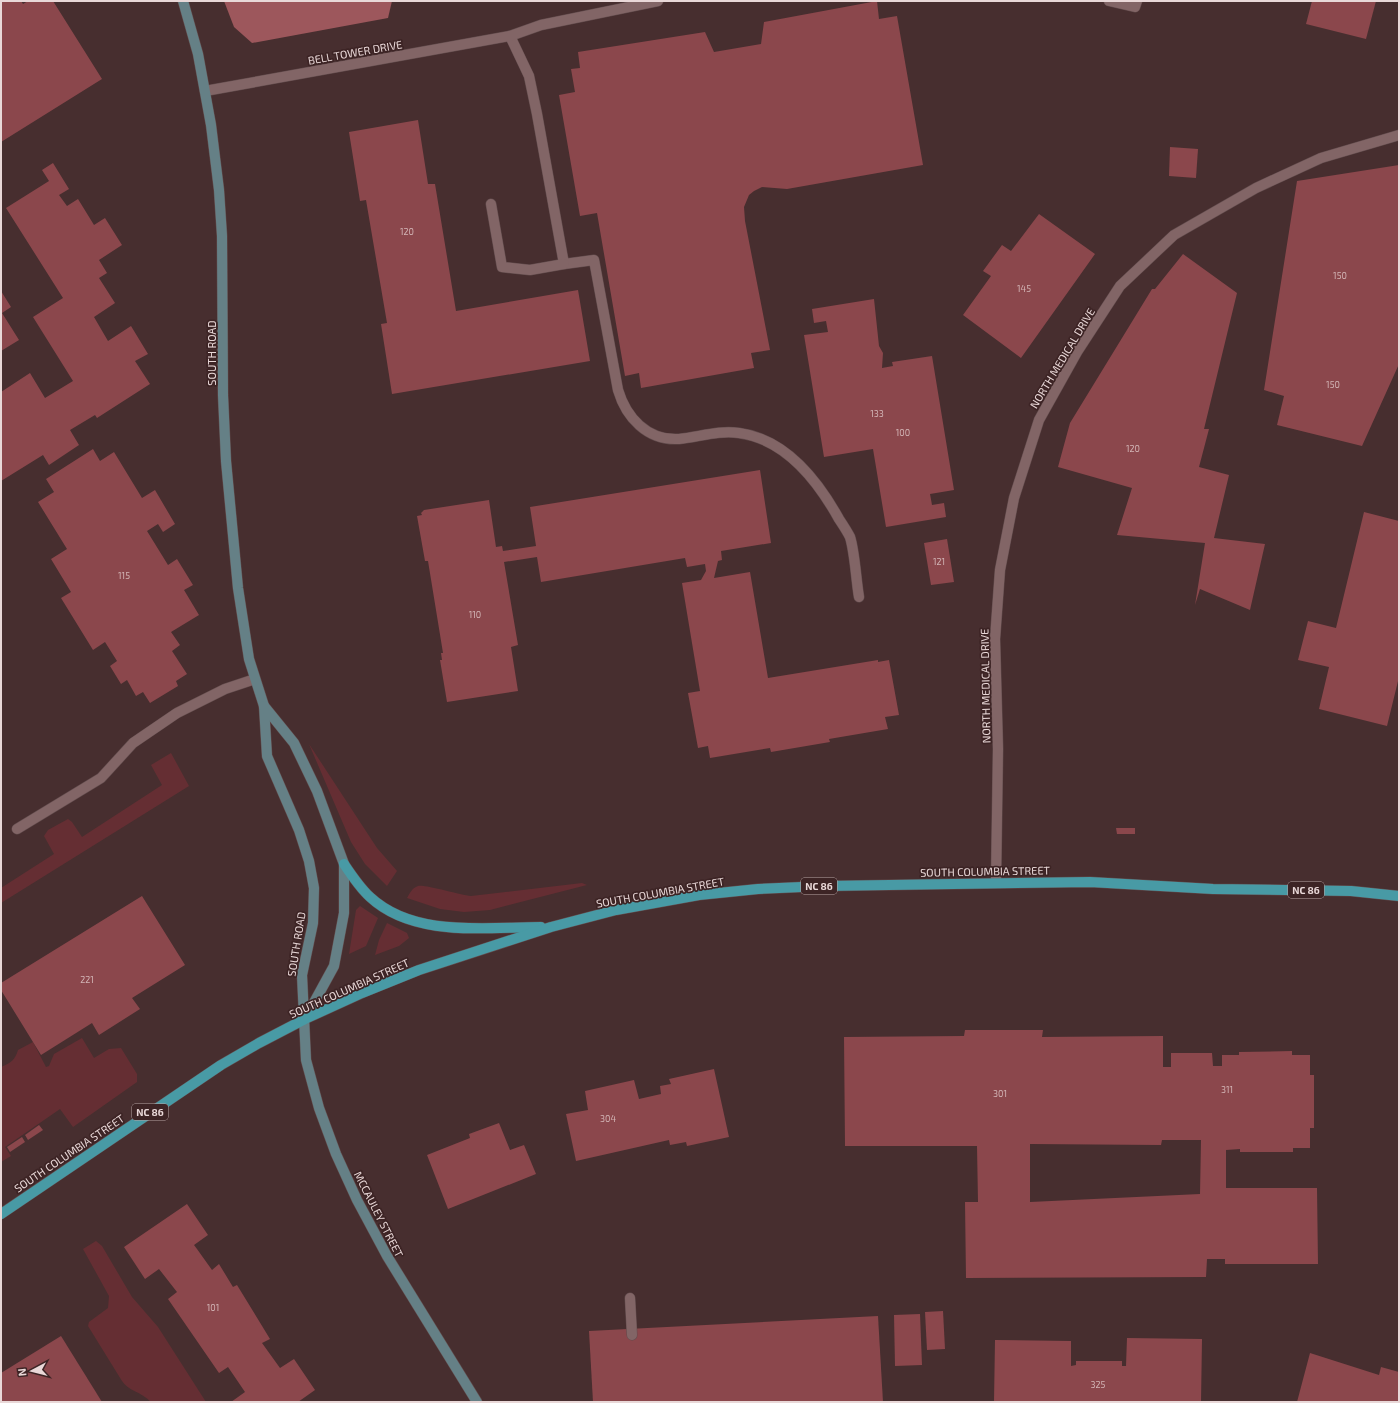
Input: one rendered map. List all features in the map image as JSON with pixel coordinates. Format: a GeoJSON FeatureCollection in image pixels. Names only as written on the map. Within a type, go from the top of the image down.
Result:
{"type":"FeatureCollection","features":[{"type":"Feature","properties":{"kind":"main road","name":"SOUTH ROAD"},"geometry":{"type":"LineString","coordinates":[[183,1],[198,54],[205,91],[219,190],[222,236],[223,395],[231,516],[238,588],[246,643],[255,679],[264,706],[267,756],[299,830],[309,861],[314,888],[313,923],[302,976],[305,1020]]}},
{"type":"Feature","properties":{"kind":"main road","name":"SOUTH ROAD"},"geometry":{"type":"LineString","coordinates":[[264,706],[294,743],[317,791],[344,864],[344,913],[334,966],[305,1020]]}},
{"type":"Feature","properties":{"kind":"main road"},"geometry":{"type":"LineString","coordinates":[[344,864],[371,898],[387,909],[409,920],[438,927],[551,927]]}},
{"type":"Feature","properties":{"kind":"main road","name":"SOUTH COLUMBIA STREET"},"geometry":{"type":"LineString","coordinates":[[1,1214],[221,1065],[259,1043],[305,1020],[362,993],[419,970],[551,927],[616,910],[699,895],[758,889],[996,882],[1090,882],[1213,889],[1351,891],[1399,896]]}},
{"type":"Feature","properties":{"kind":"main road","name":"MCCAULEY STREET"},"geometry":{"type":"LineString","coordinates":[[305,1020],[306,1060],[319,1108],[336,1154],[357,1200],[387,1256],[476,1402]]}},
{"type":"Feature","properties":{"kind":"street","name":"BELL TOWER DRIVE"},"geometry":{"type":"LineString","coordinates":[[205,91],[510,36],[546,24],[658,1]]}},
{"type":"Feature","properties":{"kind":"street"},"geometry":{"type":"LineString","coordinates":[[1109,1],[1135,8],[1136,1]]}},
{"type":"Feature","properties":{"kind":"street"},"geometry":{"type":"LineString","coordinates":[[510,36],[529,76],[564,264]]}},
{"type":"Feature","properties":{"kind":"street","name":"NORTH MEDICAL DRIVE"},"geometry":{"type":"LineString","coordinates":[[996,882],[998,749],[995,639],[1000,570],[1014,498],[1040,420],[1077,352],[1120,286],[1174,235],[1256,188],[1321,158],[1399,135]]}},
{"type":"Feature","properties":{"kind":"street"},"geometry":{"type":"LineString","coordinates":[[491,204],[502,266],[530,270],[594,260],[618,390],[622,405],[630,417],[650,433],[664,437],[678,439],[723,432],[738,433],[752,436],[771,444],[790,456],[829,501],[850,537],[859,597]]}},
{"type":"Feature","properties":{"kind":"street"},"geometry":{"type":"LineString","coordinates":[[17,829],[101,778],[133,742],[177,714],[225,689],[255,679]]}},
{"type":"Feature","properties":{"kind":"street"},"geometry":{"type":"LineString","coordinates":[[630,1298],[632,1335]]}},
{"type":"Feature","properties":{"kind":"shaded area"},"geometry":{"type":"Polygon","coordinates":[[[224,1],[392,1],[388,18],[252,43],[234,27],[224,1]]]}},
{"type":"Feature","properties":{"kind":"shaded area"},"geometry":{"type":"Polygon","coordinates":[[[309,744],[377,848],[397,871],[387,886],[365,864],[351,842],[309,744]]]}},
{"type":"Feature","properties":{"kind":"shaded area"},"geometry":{"type":"Polygon","coordinates":[[[171,753],[189,786],[1,903],[1,888],[54,854],[44,836],[48,830],[68,819],[72,822],[82,837],[162,785],[151,765],[171,753]]]}},
{"type":"Feature","properties":{"kind":"shaded area"},"geometry":{"type":"Polygon","coordinates":[[[582,883],[587,885],[490,910],[464,912],[440,909],[407,898],[413,889],[418,886],[471,896],[582,883]]]}},
{"type":"Feature","properties":{"kind":"shaded area"},"geometry":{"type":"Polygon","coordinates":[[[360,906],[378,918],[366,946],[349,954],[356,910],[360,906]]]}},
{"type":"Feature","properties":{"kind":"shaded area"},"geometry":{"type":"Polygon","coordinates":[[[387,923],[407,933],[409,938],[399,946],[375,955],[379,940],[387,923]]]}},
{"type":"Feature","properties":{"kind":"shaded area"},"geometry":{"type":"Polygon","coordinates":[[[82,1038],[94,1058],[109,1049],[121,1048],[137,1074],[137,1082],[73,1127],[60,1109],[5,1147],[11,1156],[1,1162],[1,1067],[12,1061],[18,1050],[33,1042],[46,1067],[49,1066],[54,1054],[82,1038]]]}},
{"type":"Feature","properties":{"kind":"shaded area"},"geometry":{"type":"Polygon","coordinates":[[[96,1241],[102,1246],[132,1297],[158,1327],[206,1402],[151,1402],[144,1396],[128,1387],[122,1381],[88,1326],[89,1322],[108,1308],[109,1296],[83,1249],[96,1241]]]}},
{"type":"Feature","properties":{"kind":"building"},"geometry":{"type":"Polygon","coordinates":[[[1,1],[21,1],[23,4],[28,1],[53,1],[102,79],[1,142],[1,1]]]}},
{"type":"Feature","properties":{"kind":"building"},"geometry":{"type":"Polygon","coordinates":[[[877,1],[879,19],[897,16],[923,165],[787,189],[762,187],[754,191],[749,195],[744,207],[745,221],[770,350],[751,353],[754,368],[641,388],[639,373],[625,376],[597,213],[580,216],[559,95],[575,92],[571,69],[580,68],[578,52],[705,32],[714,52],[761,44],[764,22],[877,1]]]}},
{"type":"Feature","properties":{"kind":"building"},"geometry":{"type":"Polygon","coordinates":[[[1312,1],[1376,1],[1366,39],[1306,24],[1312,1]]]}},
{"type":"Feature","properties":{"kind":"building"},"geometry":{"type":"Polygon","coordinates":[[[418,120],[428,184],[435,184],[456,311],[578,290],[590,361],[392,394],[381,324],[387,323],[366,200],[360,201],[349,132],[418,120]]]}},
{"type":"Feature","properties":{"kind":"building"},"geometry":{"type":"Polygon","coordinates":[[[1170,147],[1198,149],[1196,178],[1169,176],[1170,147]]]}},
{"type":"Feature","properties":{"kind":"building"},"geometry":{"type":"Polygon","coordinates":[[[53,163],[69,189],[59,195],[67,206],[78,199],[94,225],[105,218],[122,245],[99,260],[107,273],[99,278],[115,303],[94,317],[108,341],[131,326],[148,354],[135,361],[150,384],[97,418],[95,415],[70,430],[79,445],[49,465],[43,455],[1,481],[1,392],[30,373],[45,398],[73,381],[33,317],[63,298],[6,208],[49,181],[42,170],[53,163]]]}},
{"type":"Feature","properties":{"kind":"building"},"geometry":{"type":"Polygon","coordinates":[[[1399,165],[1399,364],[1362,446],[1277,425],[1284,396],[1264,390],[1297,181],[1399,165]]]}},
{"type":"Feature","properties":{"kind":"building"},"geometry":{"type":"Polygon","coordinates":[[[1039,214],[1095,254],[1021,358],[963,315],[991,276],[983,271],[1002,245],[1011,251],[1039,214]]]}},
{"type":"Feature","properties":{"kind":"building"},"geometry":{"type":"Polygon","coordinates":[[[1183,254],[1237,293],[1204,429],[1209,429],[1199,467],[1229,475],[1214,538],[1265,544],[1250,610],[1200,589],[1195,605],[1205,543],[1117,535],[1132,488],[1058,467],[1070,423],[1152,289],[1155,289],[1183,254]]]}},
{"type":"Feature","properties":{"kind":"building"},"geometry":{"type":"Polygon","coordinates":[[[1,291],[11,307],[2,313],[19,340],[1,351],[1,291]]]}},
{"type":"Feature","properties":{"kind":"building"},"geometry":{"type":"Polygon","coordinates":[[[874,299],[879,346],[883,353],[882,368],[893,366],[892,362],[932,356],[954,490],[930,494],[932,505],[944,503],[946,517],[886,527],[873,449],[824,457],[804,335],[828,332],[826,321],[814,323],[812,309],[874,299]]]}},
{"type":"Feature","properties":{"kind":"building"},"geometry":{"type":"Polygon","coordinates":[[[93,449],[100,461],[114,452],[142,498],[155,490],[175,524],[163,532],[158,524],[147,531],[168,565],[177,559],[193,585],[184,590],[199,615],[171,632],[180,645],[172,651],[187,674],[176,681],[178,686],[150,703],[143,692],[136,696],[127,680],[121,684],[110,666],[117,661],[105,642],[93,650],[61,598],[71,592],[51,559],[67,549],[38,502],[54,492],[46,479],[93,449]]]}},
{"type":"Feature","properties":{"kind":"building"},"geometry":{"type":"Polygon","coordinates":[[[760,470],[771,543],[721,551],[722,560],[718,561],[714,578],[750,572],[768,678],[878,660],[878,662],[889,660],[899,715],[885,717],[888,729],[829,739],[830,742],[771,752],[770,748],[710,758],[708,746],[698,748],[688,693],[700,691],[682,583],[701,580],[706,571],[705,564],[687,567],[685,558],[541,582],[537,557],[504,562],[518,645],[511,647],[518,691],[447,702],[440,660],[442,660],[441,653],[443,653],[428,561],[425,561],[417,516],[422,515],[421,513],[424,510],[489,500],[496,547],[502,546],[503,551],[536,546],[530,507],[760,470]]]}},
{"type":"Feature","properties":{"kind":"building"},"geometry":{"type":"Polygon","coordinates":[[[1364,512],[1399,521],[1399,677],[1387,726],[1319,709],[1329,667],[1298,660],[1308,621],[1336,628],[1364,512]]]}},
{"type":"Feature","properties":{"kind":"building"},"geometry":{"type":"Polygon","coordinates":[[[947,539],[954,582],[931,585],[924,543],[947,539]]]}},
{"type":"Feature","properties":{"kind":"building"},"geometry":{"type":"Polygon","coordinates":[[[1116,828],[1135,828],[1135,834],[1117,834],[1116,828]]]}},
{"type":"Feature","properties":{"kind":"building"},"geometry":{"type":"Polygon","coordinates":[[[142,896],[185,965],[132,998],[140,1009],[99,1035],[92,1023],[41,1055],[1,990],[1,983],[142,896]]]}},
{"type":"Feature","properties":{"kind":"building"},"geometry":{"type":"Polygon","coordinates":[[[965,1030],[1043,1030],[1042,1037],[1163,1036],[1163,1067],[1171,1067],[1171,1053],[1212,1053],[1213,1066],[1222,1066],[1222,1055],[1239,1055],[1239,1052],[1292,1051],[1292,1055],[1310,1055],[1310,1075],[1314,1075],[1314,1128],[1310,1128],[1310,1148],[1293,1148],[1293,1152],[1240,1152],[1240,1149],[1226,1150],[1226,1188],[1317,1188],[1318,1264],[1225,1264],[1225,1259],[1207,1259],[1206,1277],[966,1278],[965,1202],[978,1202],[977,1146],[845,1146],[844,1037],[964,1036],[965,1030]],[[1162,1140],[1161,1145],[1030,1144],[1030,1202],[1200,1194],[1201,1140],[1162,1140]]]}},
{"type":"Feature","properties":{"kind":"building"},"geometry":{"type":"Polygon","coordinates":[[[714,1069],[729,1137],[687,1146],[686,1142],[670,1145],[669,1140],[576,1161],[566,1114],[588,1110],[585,1091],[634,1080],[639,1099],[661,1094],[660,1086],[671,1084],[669,1079],[714,1069]]]}},
{"type":"Feature","properties":{"kind":"building"},"geometry":{"type":"Polygon","coordinates":[[[499,1123],[510,1150],[524,1145],[536,1174],[448,1209],[427,1155],[470,1138],[469,1134],[499,1123]]]}},
{"type":"Feature","properties":{"kind":"building"},"geometry":{"type":"Polygon","coordinates":[[[39,1125],[43,1130],[28,1140],[25,1135],[39,1125]]]}},
{"type":"Feature","properties":{"kind":"building"},"geometry":{"type":"Polygon","coordinates":[[[22,1137],[25,1142],[10,1152],[7,1147],[22,1137]]]}},
{"type":"Feature","properties":{"kind":"building"},"geometry":{"type":"Polygon","coordinates":[[[187,1204],[208,1235],[194,1245],[212,1270],[219,1264],[233,1287],[237,1285],[270,1339],[262,1343],[280,1368],[294,1359],[315,1390],[298,1402],[231,1402],[245,1392],[228,1367],[219,1373],[168,1299],[177,1292],[159,1269],[145,1279],[124,1247],[187,1204]]]}},
{"type":"Feature","properties":{"kind":"building"},"geometry":{"type":"Polygon","coordinates":[[[943,1311],[945,1349],[927,1350],[925,1312],[943,1311]]]}},
{"type":"Feature","properties":{"kind":"building"},"geometry":{"type":"Polygon","coordinates":[[[920,1314],[922,1365],[895,1366],[894,1315],[920,1314]]]}},
{"type":"Feature","properties":{"kind":"building"},"geometry":{"type":"Polygon","coordinates":[[[878,1316],[883,1402],[593,1402],[589,1331],[878,1316]]]}},
{"type":"Feature","properties":{"kind":"building"},"geometry":{"type":"Polygon","coordinates":[[[61,1336],[102,1402],[1,1402],[1,1373],[61,1336]]]}},
{"type":"Feature","properties":{"kind":"building"},"geometry":{"type":"Polygon","coordinates":[[[1127,1338],[1202,1339],[1201,1402],[994,1402],[995,1340],[1071,1341],[1071,1366],[1076,1365],[1076,1361],[1122,1361],[1122,1366],[1126,1366],[1127,1338]]]}},
{"type":"Feature","properties":{"kind":"building"},"geometry":{"type":"Polygon","coordinates":[[[1310,1353],[1379,1375],[1381,1367],[1399,1372],[1399,1402],[1297,1402],[1310,1353]]]}}]}
